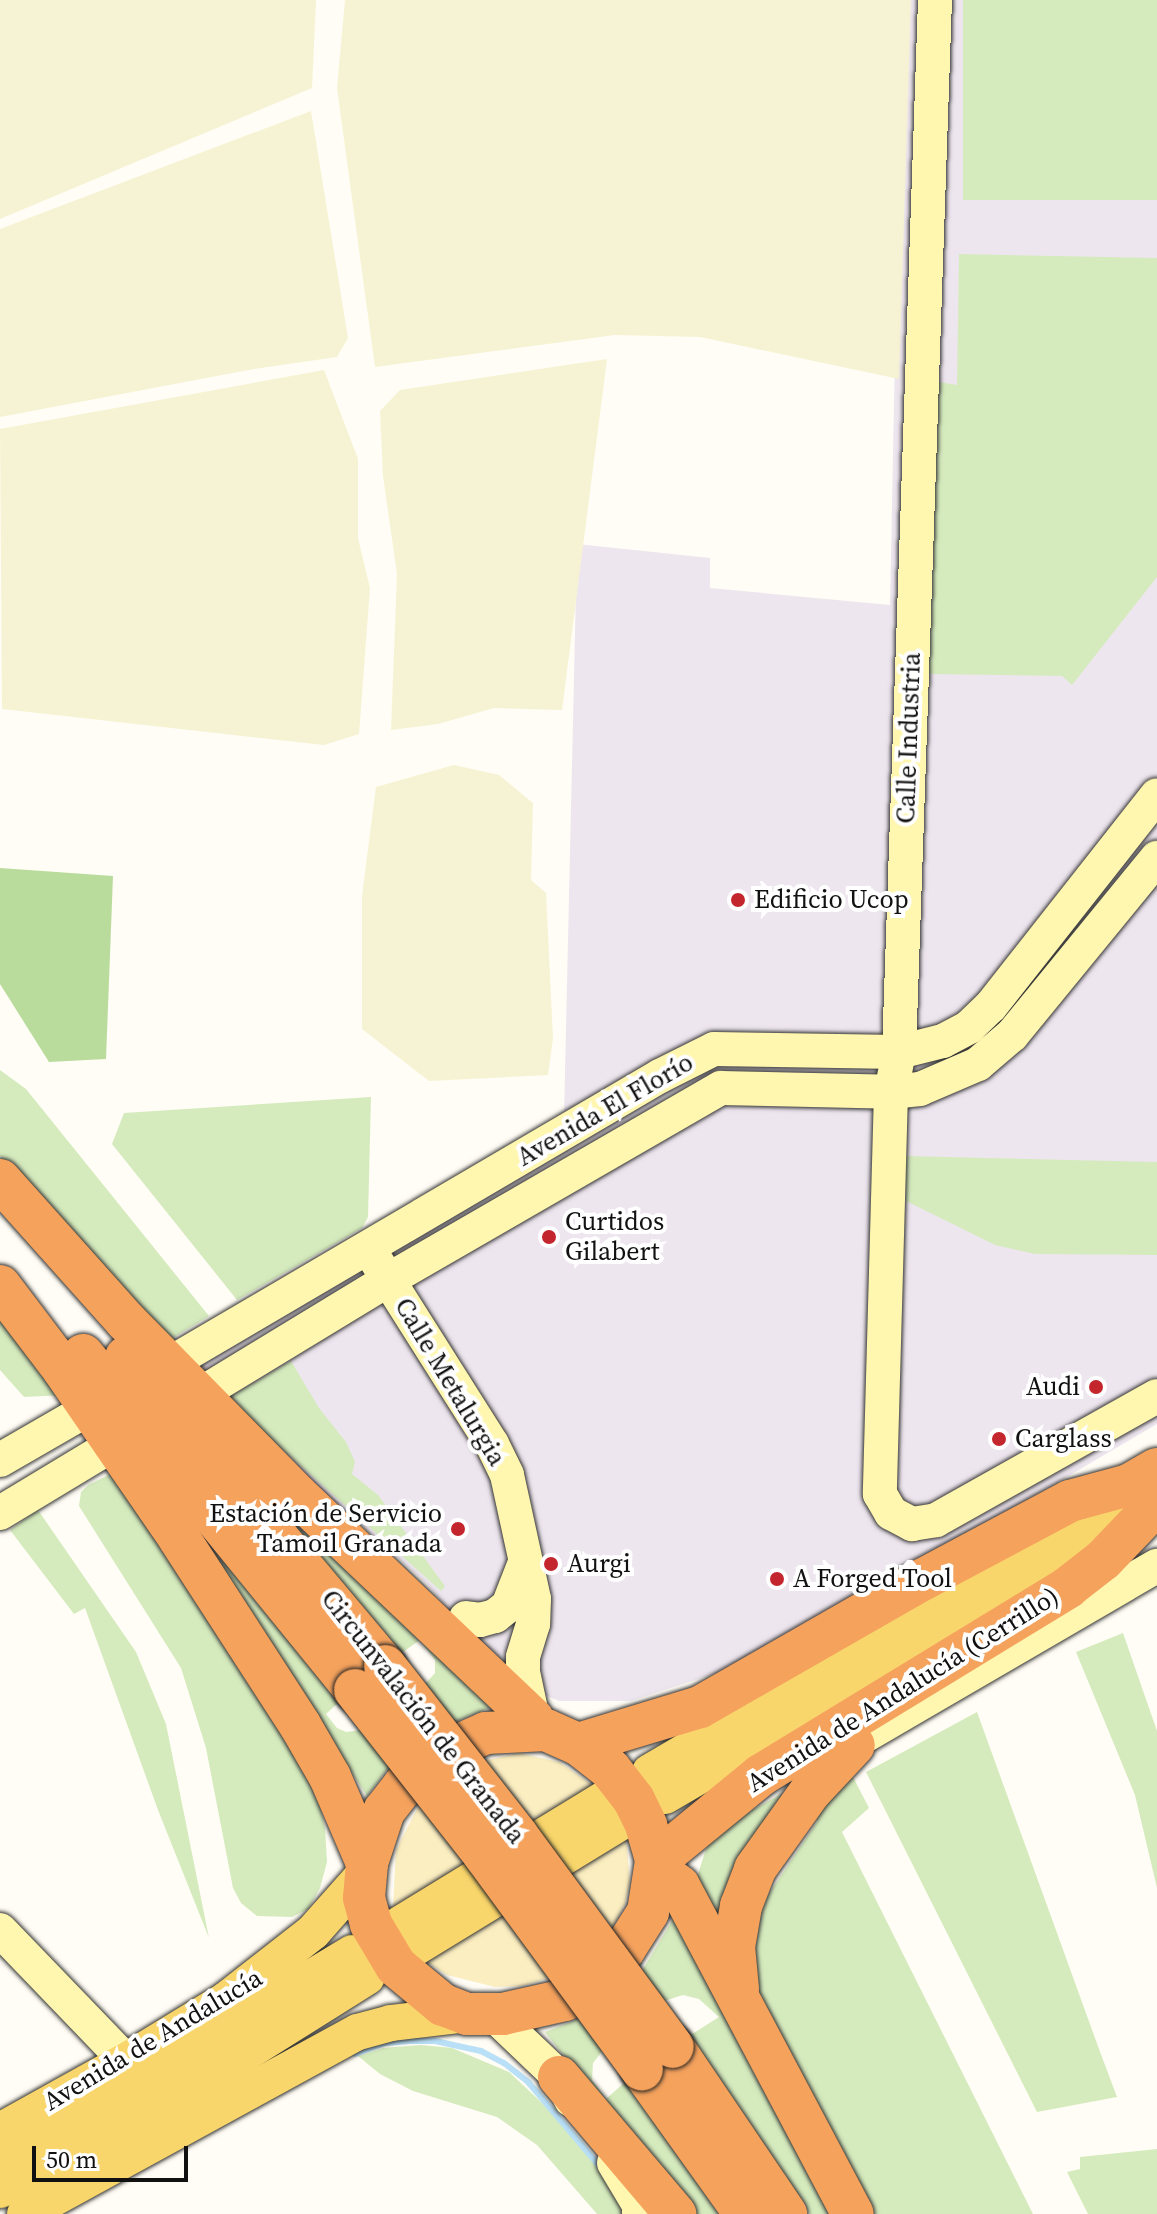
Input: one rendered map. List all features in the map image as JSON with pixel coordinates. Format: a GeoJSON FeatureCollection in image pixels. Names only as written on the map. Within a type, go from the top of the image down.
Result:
{"type":"FeatureCollection","features":[{"type":"Feature","properties":{"kind":"highway"},"geometry":{"type":"LineString","coordinates":[[0,1180],[126,1321],[297,1495],[553,1731],[610,1769],[634,1800],[646,1825],[656,1865],[648,1912],[624,1950],[598,1979],[565,2000],[481,2014],[443,2005],[396,1966],[371,1924],[364,1898],[367,1868],[384,1811],[404,1785],[434,1756],[486,1733],[553,1731],[700,1707],[922,1580],[1070,1501],[1147,1495]]}},
{"type":"Feature","properties":{"kind":"highway","name":"Circunvalación de Granada"},"geometry":{"type":"LineString","coordinates":[[0,1206],[370,1678],[494,1869],[658,2058],[786,2214]]}},
{"type":"Feature","properties":{"kind":"highway","name":"Circunvalación de Granada"},"geometry":{"type":"LineString","coordinates":[[0,1256],[370,1678]]}},
{"type":"Feature","properties":{"kind":"highway"},"geometry":{"type":"LineString","coordinates":[[0,1286],[63,1369],[179,1538],[300,1725],[330,1777],[367,1868]]}},
{"type":"Feature","properties":{"kind":"highway"},"geometry":{"type":"LineString","coordinates":[[297,1495],[333,1514],[439,1605],[466,1618]]}},
{"type":"Feature","properties":{"kind":"highway","name":"Avenida de Andalucía (Cerrillo)"},"geometry":{"type":"LineString","coordinates":[[656,1865],[761,1775],[1067,1588],[1103,1560],[1147,1495]]}},
{"type":"Feature","properties":{"kind":"highway"},"geometry":{"type":"LineString","coordinates":[[740,2002],[734,1947],[741,1906],[755,1869],[810,1792],[854,1745]]}},
{"type":"Feature","properties":{"kind":"highway"},"geometry":{"type":"LineString","coordinates":[[656,1865],[679,1886],[853,2214]]}},
{"type":"Feature","properties":{"kind":"highway","name":"Circunvalación de Granada"},"geometry":{"type":"LineString","coordinates":[[658,2058],[745,2214]]}},
{"type":"Feature","properties":{"kind":"highway"},"geometry":{"type":"LineString","coordinates":[[559,2077],[675,2214]]}},
{"type":"Feature","properties":{"kind":"main road","name":"Calle Industria"},"geometry":{"type":"LineString","coordinates":[[935,0],[899,1052],[891,1092],[880,1494],[891,1513],[912,1524],[936,1520],[1157,1396]]}},
{"type":"Feature","properties":{"kind":"main road","name":"Avenida El Florío"},"geometry":{"type":"LineString","coordinates":[[181,1357],[689,1060],[714,1049],[899,1052],[943,1041],[969,1027],[991,1006],[1157,795]]}},
{"type":"Feature","properties":{"kind":"main road","name":"Avenida El Florío"},"geometry":{"type":"LineString","coordinates":[[212,1387],[388,1280],[721,1088],[891,1092],[920,1089],[978,1064],[1012,1035],[1157,858]]}},
{"type":"Feature","properties":{"kind":"main road"},"geometry":{"type":"LineString","coordinates":[[1062,914],[1090,941]]}},
{"type":"Feature","properties":{"kind":"main road"},"geometry":{"type":"LineString","coordinates":[[689,1060],[708,1094]]}},
{"type":"Feature","properties":{"kind":"main road","name":"Calle Metalurgia"},"geometry":{"type":"LineString","coordinates":[[368,1248],[500,1460],[515,1501],[524,1565],[534,1599],[533,1624],[523,1657],[523,1672],[553,1731]]}},
{"type":"Feature","properties":{"kind":"main road"},"geometry":{"type":"LineString","coordinates":[[0,1460],[78,1415]]}},
{"type":"Feature","properties":{"kind":"main road"},"geometry":{"type":"LineString","coordinates":[[0,1513],[101,1452]]}},
{"type":"Feature","properties":{"kind":"main road","name":"Avenida de Andalucía (Cerrillo)"},"geometry":{"type":"LineString","coordinates":[[657,1784],[1079,1521],[1147,1495]]}},
{"type":"Feature","properties":{"kind":"main road"},"geometry":{"type":"LineString","coordinates":[[466,1618],[480,1620],[495,1616],[508,1606],[524,1565]]}},
{"type":"Feature","properties":{"kind":"main road","name":"Avenida de Andalucía (Cerrillo)"},"geometry":{"type":"LineString","coordinates":[[761,1775],[815,1764],[854,1745],[1157,1566]]}},
{"type":"Feature","properties":{"kind":"main road"},"geometry":{"type":"LineString","coordinates":[[554,1846],[611,1812]]}},
{"type":"Feature","properties":{"kind":"main road","name":"Avenida de Andalucía"},"geometry":{"type":"LineString","coordinates":[[0,2131],[126,2061],[270,1967],[313,1932],[367,1868]]}},
{"type":"Feature","properties":{"kind":"main road"},"geometry":{"type":"LineString","coordinates":[[407,1936],[486,1888]]}},
{"type":"Feature","properties":{"kind":"main road"},"geometry":{"type":"LineString","coordinates":[[0,1930],[126,2061]]}},
{"type":"Feature","properties":{"kind":"main road","name":"Avenida de Andalucía"},"geometry":{"type":"LineString","coordinates":[[0,2161],[125,2090],[360,1965],[233,2061],[0,2190]]}},
{"type":"Feature","properties":{"kind":"main road"},"geometry":{"type":"LineString","coordinates":[[25,2214],[358,2032],[391,2023],[481,2014],[559,2077],[584,2127],[618,2168],[639,2205],[639,2214]]}},
{"type":"Feature","properties":{"kind":"shaded area"},"geometry":{"type":"Polygon","coordinates":[[[0,0],[316,0],[312,88],[0,219],[0,0]]]}},
{"type":"Feature","properties":{"kind":"shaded area"},"geometry":{"type":"Polygon","coordinates":[[[345,0],[911,0],[899,379],[700,337],[615,335],[375,367],[337,88],[345,0]]]}},
{"type":"Feature","properties":{"kind":"shaded area"},"geometry":{"type":"Polygon","coordinates":[[[902,0],[1157,0],[1157,1424],[855,1601],[732,1668],[631,1701],[559,1701],[509,1680],[426,1583],[223,1401],[178,1347],[564,1116],[577,544],[710,558],[710,588],[890,605],[902,0]]]}},
{"type":"Feature","properties":{"kind":"shaded area"},"geometry":{"type":"Polygon","coordinates":[[[311,111],[348,338],[337,357],[254,369],[0,417],[0,229],[311,111]]]}},
{"type":"Feature","properties":{"kind":"shaded area"},"geometry":{"type":"Polygon","coordinates":[[[607,359],[562,710],[494,708],[438,724],[391,730],[397,574],[383,476],[380,411],[400,390],[607,359]]]}},
{"type":"Feature","properties":{"kind":"shaded area"},"geometry":{"type":"Polygon","coordinates":[[[324,370],[358,459],[358,538],[370,588],[359,734],[324,745],[2,709],[0,429],[324,370]]]}},
{"type":"Feature","properties":{"kind":"shaded area"},"geometry":{"type":"Polygon","coordinates":[[[454,765],[499,775],[533,803],[531,880],[546,893],[553,1038],[548,1075],[429,1081],[362,1029],[362,896],[376,787],[454,765]]]}},
{"type":"Feature","properties":{"kind":"green space"},"geometry":{"type":"Polygon","coordinates":[[[963,0],[1157,0],[1157,200],[963,200],[963,0]]]}},
{"type":"Feature","properties":{"kind":"green space"},"geometry":{"type":"Polygon","coordinates":[[[959,254],[1157,258],[1157,577],[1072,685],[1062,676],[928,674],[935,411],[940,382],[957,385],[959,254]]]}},
{"type":"Feature","properties":{"kind":"green space"},"geometry":{"type":"Polygon","coordinates":[[[0,868],[113,876],[106,1059],[49,1062],[0,984],[0,868]]]}},
{"type":"Feature","properties":{"kind":"green space"},"geometry":{"type":"Polygon","coordinates":[[[0,1070],[26,1089],[209,1316],[166,1342],[93,1269],[0,1156],[0,1070]]]}},
{"type":"Feature","properties":{"kind":"green space"},"geometry":{"type":"Polygon","coordinates":[[[371,1097],[368,1217],[362,1228],[237,1300],[112,1144],[124,1113],[371,1097]]]}},
{"type":"Feature","properties":{"kind":"green space"},"geometry":{"type":"Polygon","coordinates":[[[906,1156],[1157,1162],[1157,1255],[1035,1254],[995,1245],[906,1201],[906,1156]]]}},
{"type":"Feature","properties":{"kind":"green space"},"geometry":{"type":"Polygon","coordinates":[[[0,1310],[65,1395],[24,1397],[0,1370],[0,1310]]]}},
{"type":"Feature","properties":{"kind":"green space"},"geometry":{"type":"Polygon","coordinates":[[[291,1361],[319,1408],[346,1442],[355,1462],[352,1474],[378,1495],[445,1586],[441,1591],[226,1399],[291,1361]]]}},
{"type":"Feature","properties":{"kind":"green space"},"geometry":{"type":"Polygon","coordinates":[[[245,1468],[494,1706],[423,1735],[389,1767],[367,1796],[173,1496],[339,1702],[326,1714],[337,1728],[346,1732],[361,1730],[425,1684],[435,1673],[435,1660],[420,1640],[400,1654],[245,1468]]]}},
{"type":"Feature","properties":{"kind":"green space"},"geometry":{"type":"Polygon","coordinates":[[[121,1469],[267,1697],[319,1800],[327,1862],[320,1888],[308,1909],[292,1917],[257,1916],[241,1903],[233,1888],[206,1748],[181,1668],[79,1506],[81,1492],[88,1485],[121,1469]]]}},
{"type":"Feature","properties":{"kind":"green space"},"geometry":{"type":"Polygon","coordinates":[[[38,1510],[136,1652],[166,1724],[209,1938],[158,1810],[85,1608],[74,1614],[10,1530],[38,1510]]]}},
{"type":"Feature","properties":{"kind":"green space"},"geometry":{"type":"Polygon","coordinates":[[[1123,1633],[1157,1731],[1157,1888],[1135,1795],[1076,1652],[1123,1633]]]}},
{"type":"Feature","properties":{"kind":"green space"},"geometry":{"type":"Polygon","coordinates":[[[977,1712],[1117,2097],[1037,2112],[866,1772],[977,1712]]]}},
{"type":"Feature","properties":{"kind":"green space"},"geometry":{"type":"Polygon","coordinates":[[[852,1775],[869,1808],[842,1832],[1033,2214],[867,2214],[759,1996],[755,1966],[756,1926],[768,1895],[817,1822],[816,1809],[852,1775]]]}},
{"type":"Feature","properties":{"kind":"green space"},"geometry":{"type":"Polygon","coordinates":[[[800,1783],[722,1939],[697,1877],[707,1846],[730,1823],[800,1783]]]}},
{"type":"Feature","properties":{"kind":"green space"},"geometry":{"type":"Polygon","coordinates":[[[678,1911],[841,2214],[810,2214],[689,2036],[719,2017],[699,1999],[683,1995],[664,2001],[604,2049],[593,2063],[592,2080],[606,2099],[626,2081],[719,2214],[689,2214],[545,2032],[581,2018],[617,1997],[643,1969],[678,1911]]]}},
{"type":"Feature","properties":{"kind":"green space"},"geometry":{"type":"Polygon","coordinates":[[[421,2045],[452,2048],[509,2072],[556,2116],[630,2207],[630,2214],[597,2214],[537,2145],[497,2117],[413,2091],[380,2074],[358,2056],[383,2048],[421,2045]]]}},
{"type":"Feature","properties":{"kind":"green space"},"geometry":{"type":"Polygon","coordinates":[[[1157,2149],[1157,2214],[1088,2214],[1067,2172],[1080,2169],[1080,2157],[1157,2149]]]}},
{"type":"Feature","properties":{"kind":"sand"},"geometry":{"type":"Polygon","coordinates":[[[519,1753],[559,1762],[594,1786],[393,1908],[396,1850],[417,1809],[432,1793],[474,1763],[519,1753]]]}},
{"type":"Feature","properties":{"kind":"sand"},"geometry":{"type":"Polygon","coordinates":[[[626,1838],[630,1882],[625,1904],[612,1928],[595,1948],[552,1977],[522,1986],[495,1987],[447,1975],[425,1961],[626,1838]]]}},
{"type":"Feature","properties":{"kind":"waterway"},"geometry":{"type":"LineString","coordinates":[[355,2054],[386,2043],[410,2041],[435,2041],[481,2051],[504,2063],[528,2082],[601,2168]]}},
{"type":"Feature","properties":{"kind":"place","name":"Edificio Ucop"},"geometry":{"type":"Point","coordinates":[738,900]}},
{"type":"Feature","properties":{"kind":"place","name":"Curtidos Gilabert"},"geometry":{"type":"Point","coordinates":[549,1237]}},
{"type":"Feature","properties":{"kind":"place","name":"Audi"},"geometry":{"type":"Point","coordinates":[1096,1387]}},
{"type":"Feature","properties":{"kind":"place","name":"Carglass"},"geometry":{"type":"Point","coordinates":[999,1439]}},
{"type":"Feature","properties":{"kind":"place","name":"Estación de Servicio Tamoil Granada"},"geometry":{"type":"Point","coordinates":[458,1529]}},
{"type":"Feature","properties":{"kind":"place","name":"Aurgi"},"geometry":{"type":"Point","coordinates":[551,1564]}},
{"type":"Feature","properties":{"kind":"place","name":"A Forged Tool"},"geometry":{"type":"Point","coordinates":[777,1579]}}]}
